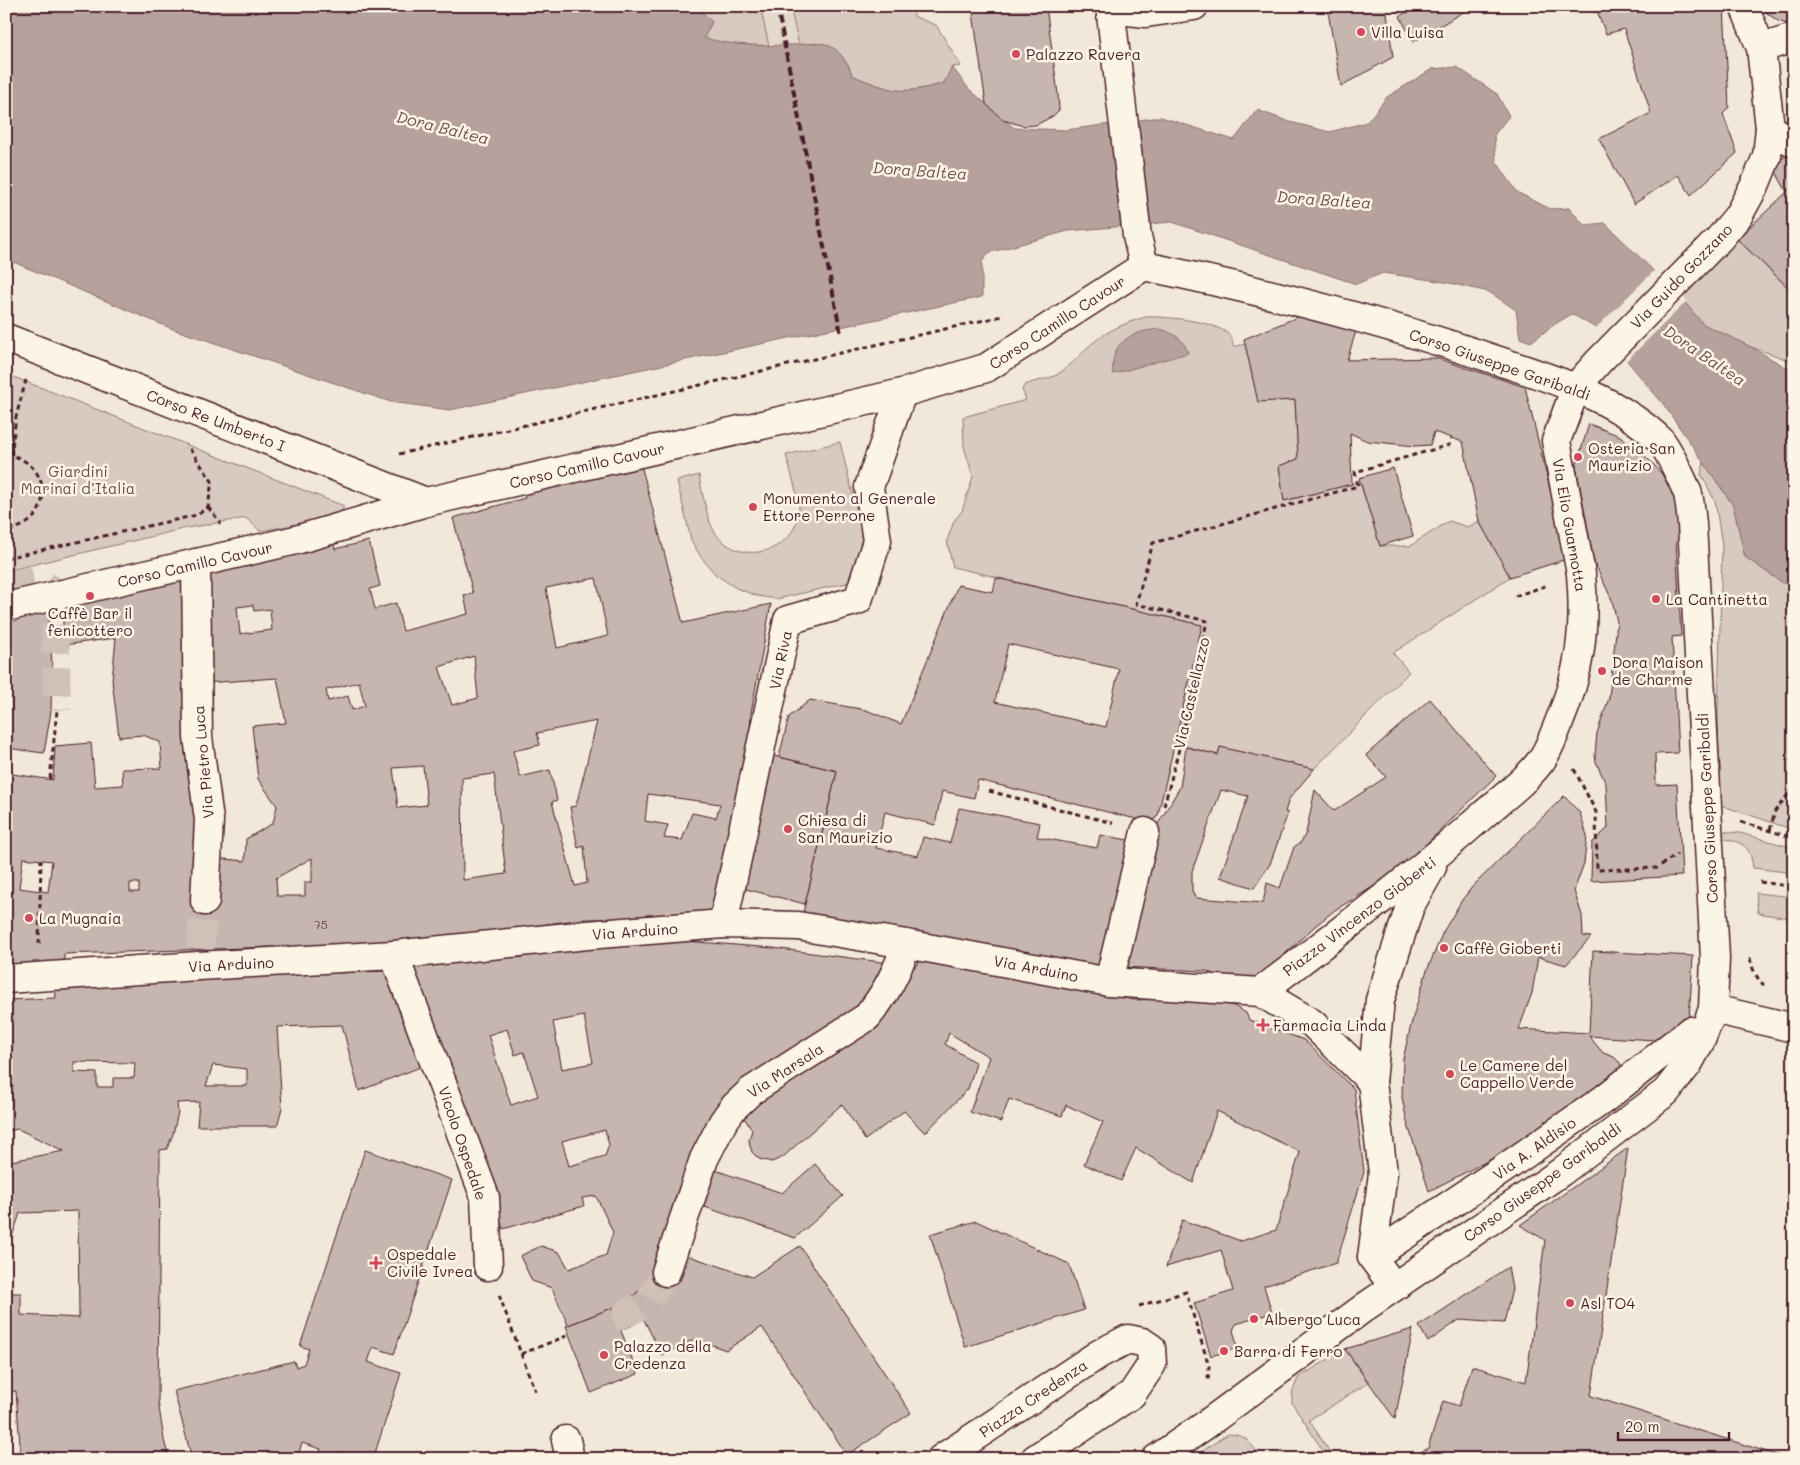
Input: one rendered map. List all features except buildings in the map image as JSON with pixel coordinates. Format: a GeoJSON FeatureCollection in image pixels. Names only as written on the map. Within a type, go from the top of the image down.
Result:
{"type":"FeatureCollection","features":[{"type":"Feature","properties":{"kind":"street"},"geometry":{"type":"LineString","coordinates":[[1144,266],[1137,236],[1111,8],[1146,14],[1194,6]]}},
{"type":"Feature","properties":{"kind":"street","name":"Via Guido Gozzano"},"geometry":{"type":"LineString","coordinates":[[1576,387],[1598,361],[1719,239],[1738,216],[1756,183],[1766,156],[1770,128],[1761,48],[1744,6]]}},
{"type":"Feature","properties":{"kind":"street"},"geometry":{"type":"LineString","coordinates":[[1761,48],[1794,38]]}},
{"type":"Feature","properties":{"kind":"street"},"geometry":{"type":"LineString","coordinates":[[1770,128],[1794,142]]}},
{"type":"Feature","properties":{"kind":"street","name":"Corso Giuseppe Garibaldi"},"geometry":{"type":"LineString","coordinates":[[1144,266],[1232,285],[1406,331],[1576,387],[1601,399],[1641,423],[1662,442],[1688,494],[1693,534],[1715,958],[1713,1009],[1701,1040],[1688,1064],[1666,1092],[1561,1172],[1394,1287],[1156,1459]]}},
{"type":"Feature","properties":{"kind":"street","name":"Corso Camillo Cavour"},"geometry":{"type":"LineString","coordinates":[[6,607],[296,540],[426,502],[902,393],[986,368],[1144,266]]}},
{"type":"Feature","properties":{"kind":"street","name":"Corso Re Umberto I"},"geometry":{"type":"LineString","coordinates":[[6,338],[426,502]]}},
{"type":"Feature","properties":{"kind":"street","name":"Via Elio Guarnotta"},"geometry":{"type":"LineString","coordinates":[[1439,854],[1540,762],[1568,702],[1582,647],[1583,595],[1581,574],[1556,441],[1576,387]]}},
{"type":"Feature","properties":{"kind":"street","name":"Via Riva"},"geometry":{"type":"LineString","coordinates":[[723,924],[788,620],[858,600],[878,541],[869,487],[902,393]]}},
{"type":"Feature","properties":{"kind":"street","name":"Via Pietro Luca"},"geometry":{"type":"LineString","coordinates":[[196,563],[198,737],[209,820],[205,901]]}},
{"type":"Feature","properties":{"kind":"street"},"geometry":{"type":"LineString","coordinates":[[1109,982],[1145,832]]}},
{"type":"Feature","properties":{"kind":"street","name":"Piazza Vincenzo Gioberti"},"geometry":{"type":"LineString","coordinates":[[1260,992],[1439,854]]}},
{"type":"Feature","properties":{"kind":"street","name":"Piazza Vincenzo Gioberti"},"geometry":{"type":"LineString","coordinates":[[1372,1082],[1380,1000],[1410,906],[1439,854]]}},
{"type":"Feature","properties":{"kind":"street","name":"Via Arduino"},"geometry":{"type":"LineString","coordinates":[[6,979],[199,957],[394,955],[587,935],[723,924],[798,926],[1109,982],[1260,992]]}},
{"type":"Feature","properties":{"kind":"street","name":"Via Marsala"},"geometry":{"type":"LineString","coordinates":[[666,1272],[704,1159],[723,1122],[733,1108],[751,1091],[867,1017],[880,1000],[900,965],[906,944]]}},
{"type":"Feature","properties":{"kind":"street","name":"Vicolo Ospedale"},"geometry":{"type":"LineString","coordinates":[[394,955],[485,1197],[488,1266]]}},
{"type":"Feature","properties":{"kind":"street"},"geometry":{"type":"LineString","coordinates":[[1260,992],[1312,1023],[1372,1082],[1383,1173],[1372,1257],[1394,1287]]}},
{"type":"Feature","properties":{"kind":"street"},"geometry":{"type":"LineString","coordinates":[[1713,1009],[1794,1028]]}},
{"type":"Feature","properties":{"kind":"street","name":"Via A. Aldisio"},"geometry":{"type":"LineString","coordinates":[[1372,1257],[1604,1099],[1690,1031]]}},
{"type":"Feature","properties":{"kind":"street","name":"Piazza Credenza"},"geometry":{"type":"LineString","coordinates":[[941,1459],[1099,1354],[1128,1339],[1142,1342],[1152,1348],[1152,1364],[1132,1394],[1035,1459]]}},
{"type":"Feature","properties":{"kind":"path"},"geometry":{"type":"LineString","coordinates":[[398,454],[1005,315]]}},
{"type":"Feature","properties":{"kind":"path"},"geometry":{"type":"LineString","coordinates":[[11,455],[16,417],[28,373]]}},
{"type":"Feature","properties":{"kind":"path","name":"Via Castellazzo"},"geometry":{"type":"LineString","coordinates":[[1145,832],[1153,827],[1162,812],[1180,745],[1208,621],[1136,604],[1153,543],[1358,486],[1355,472],[1449,445],[1451,438]]}},
{"type":"Feature","properties":{"kind":"path"},"geometry":{"type":"LineString","coordinates":[[6,558],[197,515],[208,507],[212,481],[189,448],[181,442]]}},
{"type":"Feature","properties":{"kind":"path"},"geometry":{"type":"LineString","coordinates":[[6,454],[26,460],[35,469],[41,480],[43,494],[41,505],[30,520],[19,528],[6,530]]}},
{"type":"Feature","properties":{"kind":"path"},"geometry":{"type":"LineString","coordinates":[[1515,596],[1556,582]]}},
{"type":"Feature","properties":{"kind":"path"},"geometry":{"type":"LineString","coordinates":[[50,779],[57,710]]}},
{"type":"Feature","properties":{"kind":"path"},"geometry":{"type":"LineString","coordinates":[[1552,738],[1573,766],[1596,812],[1597,870],[1657,868],[1682,851]]}},
{"type":"Feature","properties":{"kind":"path"},"geometry":{"type":"LineString","coordinates":[[1770,830],[1775,811],[1794,787]]}},
{"type":"Feature","properties":{"kind":"path"},"geometry":{"type":"LineString","coordinates":[[989,791],[1145,832]]}},
{"type":"Feature","properties":{"kind":"path"},"geometry":{"type":"LineString","coordinates":[[1733,821],[1794,838]]}},
{"type":"Feature","properties":{"kind":"path"},"geometry":{"type":"LineString","coordinates":[[39,946],[41,860]]}},
{"type":"Feature","properties":{"kind":"path"},"geometry":{"type":"LineString","coordinates":[[1760,882],[1794,886]]}},
{"type":"Feature","properties":{"kind":"path"},"geometry":{"type":"LineString","coordinates":[[488,1266],[535,1391]]}},
{"type":"Feature","properties":{"kind":"path"},"geometry":{"type":"LineString","coordinates":[[521,1354],[569,1335]]}},
{"type":"Feature","properties":{"kind":"shaded area"},"geometry":{"type":"Polygon","coordinates":[[[760,6],[790,6],[799,45],[769,46],[760,6]]]}},
{"type":"Feature","properties":{"kind":"green space"},"geometry":{"type":"Polygon","coordinates":[[[696,6],[760,6],[769,46],[727,44],[703,38],[712,22],[696,6]]]}},
{"type":"Feature","properties":{"kind":"green space"},"geometry":{"type":"Polygon","coordinates":[[[790,6],[909,6],[915,17],[936,25],[961,66],[952,67],[944,83],[927,88],[903,90],[874,84],[852,75],[848,64],[825,44],[799,45],[790,6]]]}},
{"type":"Feature","properties":{"kind":"green space"},"geometry":{"type":"Polygon","coordinates":[[[1737,239],[1794,293],[1794,362],[1751,347],[1703,324],[1677,294],[1737,239]]]}},
{"type":"Feature","properties":{"kind":"green space"},"geometry":{"type":"Polygon","coordinates":[[[1146,317],[1166,317],[1193,321],[1218,328],[1227,333],[1232,339],[1233,347],[1245,344],[1258,401],[1295,400],[1298,459],[1279,466],[1284,501],[1360,482],[1380,546],[1410,546],[1449,521],[1468,527],[1479,521],[1510,577],[1393,653],[1409,672],[1314,769],[1220,747],[1218,755],[1174,743],[1201,625],[953,567],[947,541],[954,521],[962,511],[973,476],[964,447],[963,417],[1026,400],[1022,389],[1025,385],[1058,374],[1106,334],[1129,322],[1146,317]]]}},
{"type":"Feature","properties":{"kind":"green space","name":"Giardini Marinai d’Italia"},"geometry":{"type":"Polygon","coordinates":[[[6,374],[344,506],[339,517],[260,531],[246,518],[187,528],[6,571],[6,374]]]}},
{"type":"Feature","properties":{"kind":"green space"},"geometry":{"type":"Polygon","coordinates":[[[840,442],[864,540],[851,582],[777,599],[757,596],[736,588],[716,575],[701,557],[691,540],[677,481],[699,475],[705,506],[716,534],[727,544],[739,550],[765,551],[778,545],[788,537],[795,525],[799,511],[786,455],[840,442]]]}},
{"type":"Feature","properties":{"kind":"green space"},"geometry":{"type":"Polygon","coordinates":[[[1704,463],[1733,505],[1745,557],[1783,583],[1794,584],[1794,830],[1720,805],[1718,713],[1722,545],[1715,501],[1701,474],[1704,463]]]}},
{"type":"Feature","properties":{"kind":"green space"},"geometry":{"type":"Polygon","coordinates":[[[1721,831],[1740,833],[1794,848],[1794,873],[1753,868],[1747,849],[1740,843],[1721,838],[1721,831]]]}},
{"type":"Feature","properties":{"kind":"green space"},"geometry":{"type":"Polygon","coordinates":[[[1756,893],[1794,897],[1794,919],[1758,913],[1756,893]]]}},
{"type":"Feature","properties":{"kind":"green space"},"geometry":{"type":"Polygon","coordinates":[[[1345,1349],[1368,1383],[1309,1420],[1331,1454],[1327,1457],[1292,1403],[1292,1393],[1298,1378],[1345,1349]]]}},
{"type":"Feature","properties":{"kind":"green space"},"geometry":{"type":"Polygon","coordinates":[[[1229,1434],[1246,1439],[1257,1452],[1248,1459],[1191,1459],[1223,1437],[1229,1434]]]}},
{"type":"Feature","properties":{"kind":"water","name":"Dora Baltea"},"geometry":{"type":"Polygon","coordinates":[[[6,6],[696,6],[712,22],[704,38],[746,45],[825,44],[835,49],[842,56],[852,75],[892,89],[915,90],[944,83],[952,67],[969,89],[1014,128],[1066,130],[1161,117],[1234,140],[1257,110],[1290,122],[1330,132],[1367,122],[1387,97],[1432,69],[1457,67],[1497,94],[1509,116],[1494,135],[1496,161],[1517,192],[1550,209],[1569,208],[1584,225],[1605,223],[1681,298],[1703,324],[1751,347],[1794,372],[1794,584],[1783,583],[1745,557],[1733,505],[1664,405],[1628,362],[1618,341],[1572,314],[1531,342],[1520,338],[1516,310],[1489,292],[1445,282],[1383,273],[1356,284],[1172,222],[1068,231],[988,253],[982,262],[982,297],[450,410],[391,402],[170,328],[6,259],[6,6]]]}},
{"type":"Feature","properties":{"kind":"water"},"geometry":{"type":"Polygon","coordinates":[[[1160,329],[1178,337],[1188,353],[1113,374],[1115,354],[1125,340],[1140,332],[1160,329]]]}},
{"type":"Feature","properties":{"kind":"pier"},"geometry":{"type":"Polygon","coordinates":[[[1656,269],[1687,301],[1625,362],[1616,343],[1594,330],[1656,269]]]}},
{"type":"Feature","properties":{"kind":"tunnel"},"geometry":{"type":"LineString","coordinates":[[6,585],[35,580],[50,588],[55,615],[57,710]]}},
{"type":"Feature","properties":{"kind":"tunnel"},"geometry":{"type":"LineString","coordinates":[[200,949],[205,901]]}},
{"type":"Feature","properties":{"kind":"tunnel"},"geometry":{"type":"LineString","coordinates":[[631,1326],[626,1314],[648,1302],[666,1272]]}},
{"type":"Feature","properties":{"kind":"railway"},"geometry":{"type":"LineString","coordinates":[[777,6],[841,334]]}},
{"type":"Feature","properties":{"kind":"place","name":"Villa Luisa"},"geometry":{"type":"Point","coordinates":[1361,32]}},
{"type":"Feature","properties":{"kind":"place","name":"Palazzo Ravera"},"geometry":{"type":"Point","coordinates":[1016,54]}},
{"type":"Feature","properties":{"kind":"place","name":"Osteria San Maurizio"},"geometry":{"type":"Point","coordinates":[1578,457]}},
{"type":"Feature","properties":{"kind":"place","name":"Monumento al Generale Ettore Perrone"},"geometry":{"type":"Point","coordinates":[753,507]}},
{"type":"Feature","properties":{"kind":"place","name":"Caffè Bar il fenicottero"},"geometry":{"type":"Point","coordinates":[90,596]}},
{"type":"Feature","properties":{"kind":"place","name":"La Cantinetta"},"geometry":{"type":"Point","coordinates":[1656,599]}},
{"type":"Feature","properties":{"kind":"place","name":"Dora Maison de Charme"},"geometry":{"type":"Point","coordinates":[1602,671]}},
{"type":"Feature","properties":{"kind":"place","name":"Chiesa di San Maurizio"},"geometry":{"type":"Point","coordinates":[788,829]}},
{"type":"Feature","properties":{"kind":"place","name":"La Mugnaia"},"geometry":{"type":"Point","coordinates":[29,918]}},
{"type":"Feature","properties":{"kind":"place","name":"Caffè Gioberti"},"geometry":{"type":"Point","coordinates":[1444,948]}},
{"type":"Feature","properties":{"kind":"place","name":"Farmacia Linda"},"geometry":{"type":"Point","coordinates":[1263,1025]}},
{"type":"Feature","properties":{"kind":"place","name":"Le Camere del Cappello Verde"},"geometry":{"type":"Point","coordinates":[1450,1074]}},
{"type":"Feature","properties":{"kind":"place","name":"Ospedale Civile Ivrea"},"geometry":{"type":"Point","coordinates":[376,1263]}},
{"type":"Feature","properties":{"kind":"place","name":"Asl TO4"},"geometry":{"type":"Point","coordinates":[1570,1303]}},
{"type":"Feature","properties":{"kind":"place","name":"Albergo Luca"},"geometry":{"type":"Point","coordinates":[1254,1319]}},
{"type":"Feature","properties":{"kind":"place","name":"Barra di Ferro"},"geometry":{"type":"Point","coordinates":[1224,1351]}},
{"type":"Feature","properties":{"kind":"place","name":"Palazzo della Credenza"},"geometry":{"type":"Point","coordinates":[604,1355]}}]}
